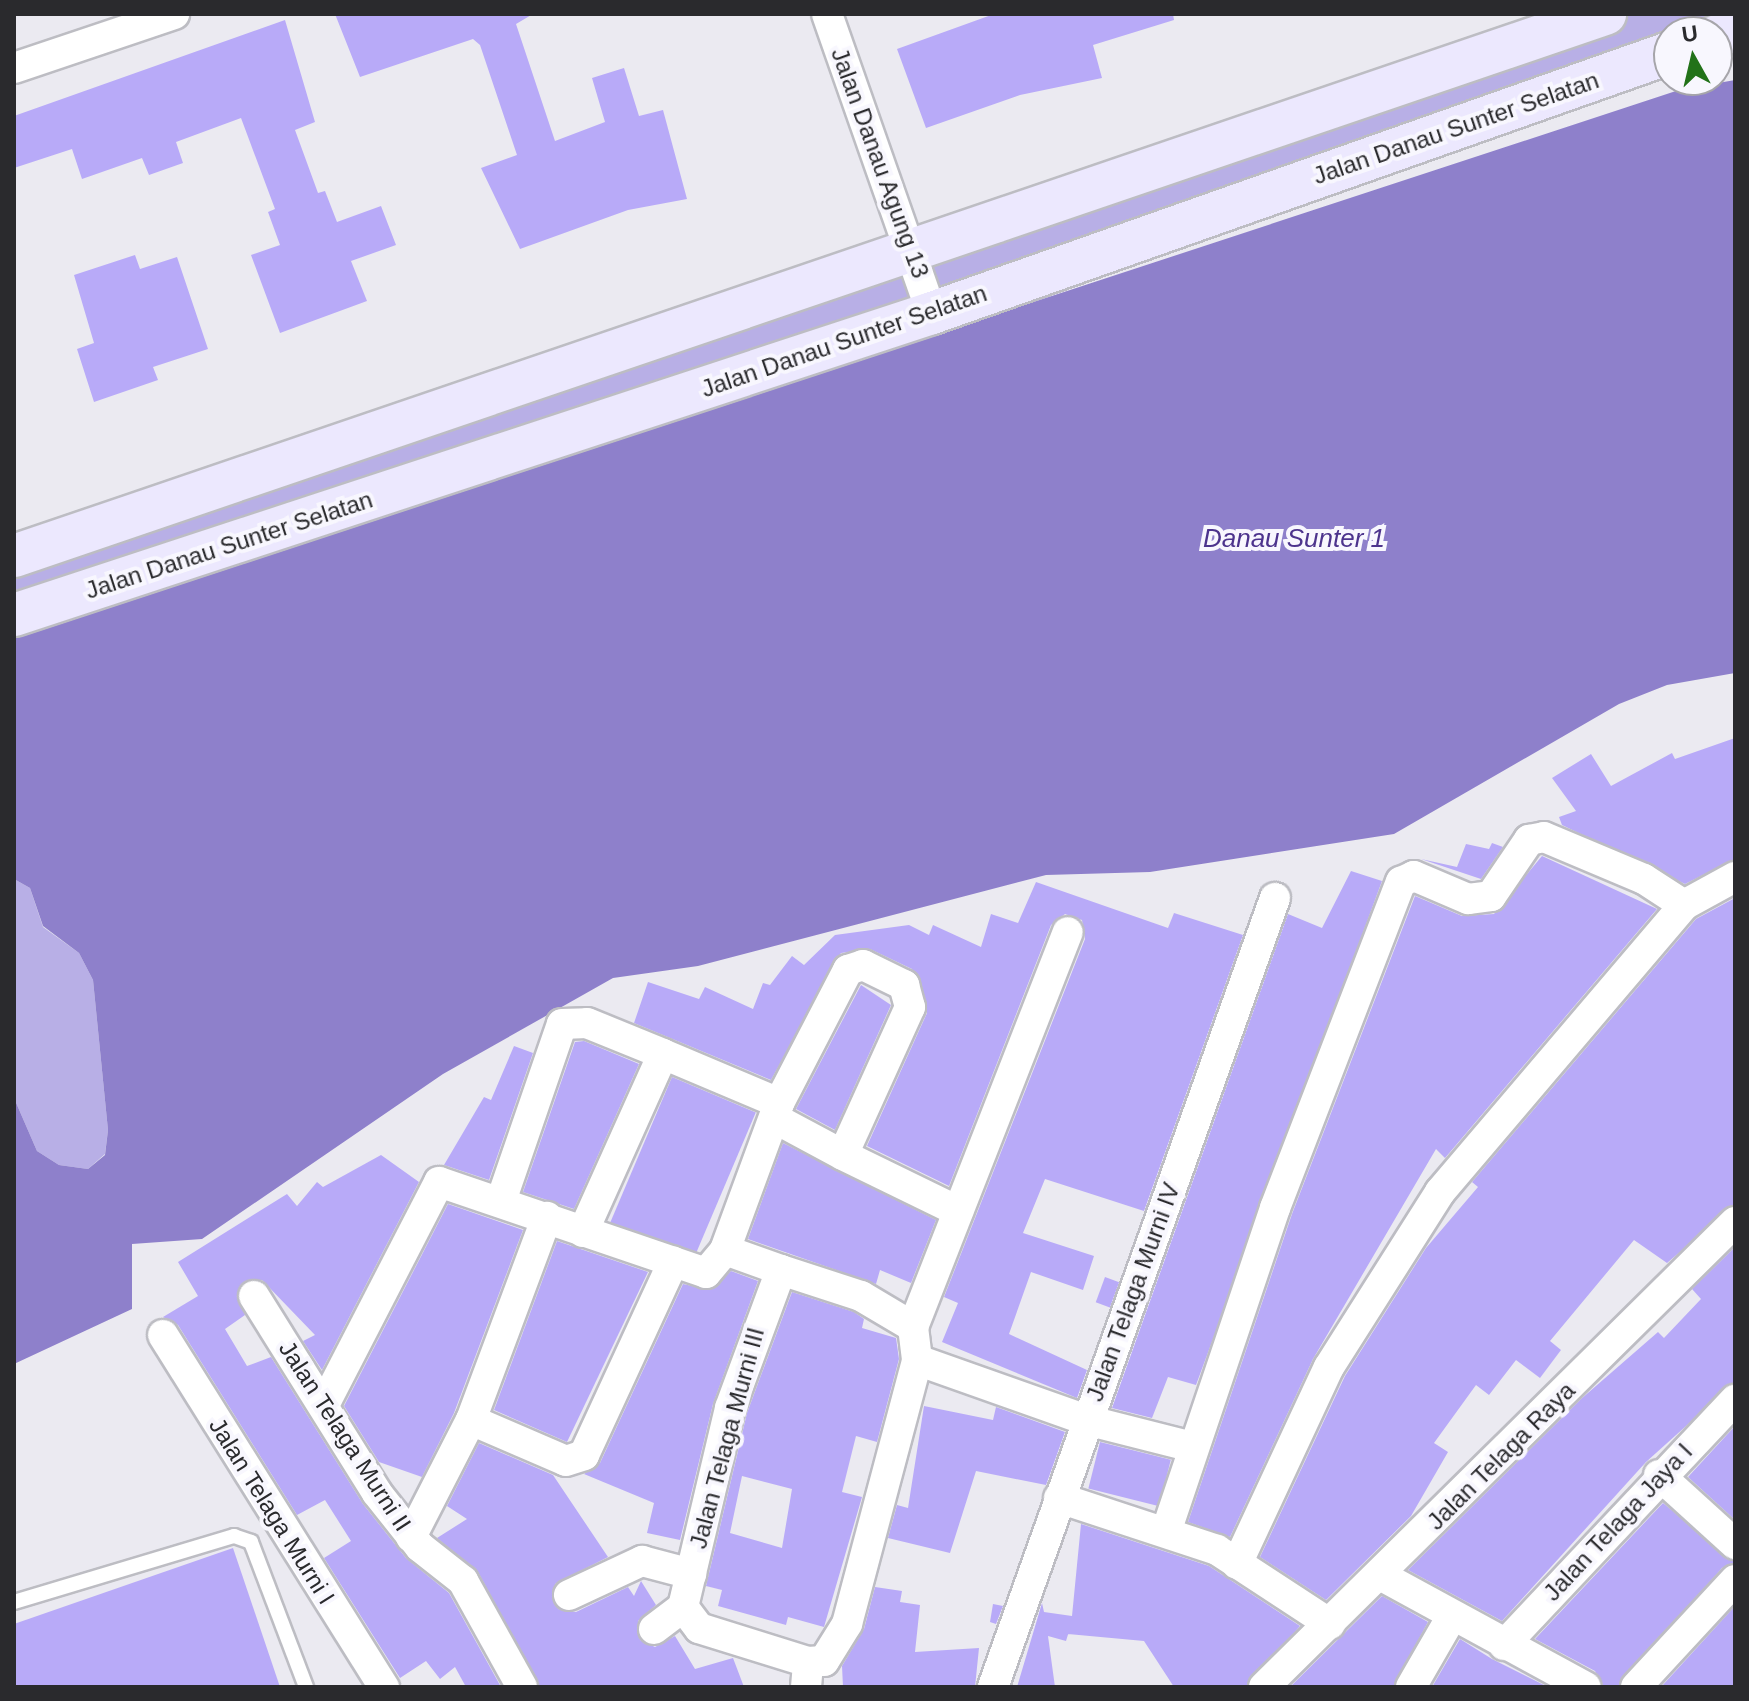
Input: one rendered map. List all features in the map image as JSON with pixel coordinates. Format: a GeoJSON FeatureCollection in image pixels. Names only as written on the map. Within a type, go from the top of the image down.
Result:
{"type":"FeatureCollection","features":[{"type":"Feature","properties":{"kind":"street"},"geometry":{"type":"LineString","coordinates":[[14,68],[174,14]]}},
{"type":"Feature","properties":{"kind":"street","name":"Jalan Danau Agung 13"},"geometry":{"type":"LineString","coordinates":[[827,14],[932,313]]}},
{"type":"Feature","properties":{"kind":"street"},"geometry":{"type":"LineString","coordinates":[[14,556],[911,247],[1605,14]]}},
{"type":"Feature","properties":{"kind":"street","name":"Jalan Danau Sunter Selatan"},"geometry":{"type":"LineString","coordinates":[[14,615],[932,313],[1653,59]]}},
{"type":"Feature","properties":{"kind":"street"},"geometry":{"type":"LineString","coordinates":[[1167,1529],[1193,1447],[1401,882],[1414,876],[1468,899],[1491,896],[1529,840],[1544,837],[1644,879],[1684,905]]}},
{"type":"Feature","properties":{"kind":"street"},"geometry":{"type":"LineString","coordinates":[[1237,1564],[1368,1297],[1440,1192],[1684,905],[1735,877]]}},
{"type":"Feature","properties":{"kind":"street","name":"Jalan Telaga Murni IV"},"geometry":{"type":"LineString","coordinates":[[993,1687],[1275,898]]}},
{"type":"Feature","properties":{"kind":"street"},"geometry":{"type":"LineString","coordinates":[[654,1629],[683,1607],[699,1628],[807,1675],[824,1661],[847,1624],[917,1360],[913,1327],[1068,932]]}},
{"type":"Feature","properties":{"kind":"street"},"geometry":{"type":"LineString","coordinates":[[324,1405],[434,1186],[449,1180],[583,1232],[711,1273],[725,1250],[777,1110],[848,970],[863,965],[904,985],[910,1007],[843,1155]]}},
{"type":"Feature","properties":{"kind":"street"},"geometry":{"type":"LineString","coordinates":[[501,1201],[562,1024],[587,1023],[663,1054],[777,1110],[843,1155],[958,1211]]}},
{"type":"Feature","properties":{"kind":"street"},"geometry":{"type":"LineString","coordinates":[[583,1232],[663,1054]]}},
{"type":"Feature","properties":{"kind":"street"},"geometry":{"type":"LineString","coordinates":[[411,1537],[471,1420],[547,1217]]}},
{"type":"Feature","properties":{"kind":"street","name":"Jalan Telaga Raya"},"geometry":{"type":"LineString","coordinates":[[1264,1687],[1382,1576],[1735,1222]]}},
{"type":"Feature","properties":{"kind":"street"},"geometry":{"type":"LineString","coordinates":[[725,1250],[861,1296],[913,1327]]}},
{"type":"Feature","properties":{"kind":"street"},"geometry":{"type":"LineString","coordinates":[[471,1420],[566,1461],[584,1455],[673,1262]]}},
{"type":"Feature","properties":{"kind":"street","name":"Jalan Telaga Murni III"},"geometry":{"type":"LineString","coordinates":[[683,1607],[730,1408],[781,1270]]}},
{"type":"Feature","properties":{"kind":"street","name":"Jalan Telaga Murni II"},"geometry":{"type":"LineString","coordinates":[[254,1296],[411,1537],[463,1581],[522,1687]]}},
{"type":"Feature","properties":{"kind":"street","name":"Jalan Telaga Murni I"},"geometry":{"type":"LineString","coordinates":[[163,1335],[384,1687]]}},
{"type":"Feature","properties":{"kind":"street"},"geometry":{"type":"LineString","coordinates":[[917,1360],[1086,1420],[1193,1447]]}},
{"type":"Feature","properties":{"kind":"street","name":"Jalan Telaga Jaya I"},"geometry":{"type":"LineString","coordinates":[[1504,1645],[1659,1475],[1735,1400]]}},
{"type":"Feature","properties":{"kind":"street"},"geometry":{"type":"LineString","coordinates":[[1659,1475],[1735,1544]]}},
{"type":"Feature","properties":{"kind":"street"},"geometry":{"type":"LineString","coordinates":[[1059,1498],[1167,1529],[1237,1564],[1330,1624]]}},
{"type":"Feature","properties":{"kind":"street"},"geometry":{"type":"LineString","coordinates":[[569,1595],[642,1561],[691,1574]]}},
{"type":"Feature","properties":{"kind":"street"},"geometry":{"type":"LineString","coordinates":[[1382,1576],[1586,1687]]}},
{"type":"Feature","properties":{"kind":"street"},"geometry":{"type":"LineString","coordinates":[[1636,1687],[1735,1580]]}},
{"type":"Feature","properties":{"kind":"street"},"geometry":{"type":"LineString","coordinates":[[1411,1687],[1452,1616]]}},
{"type":"Feature","properties":{"kind":"lane"},"geometry":{"type":"LineString","coordinates":[[14,1602],[234,1536],[251,1542],[306,1687]]}},
{"type":"Feature","properties":{"kind":"shaded area"},"geometry":{"type":"Polygon","coordinates":[[[1604,14],[1735,14],[1653,16],[1653,58],[14,615],[14,556],[1604,14]]]}},
{"type":"Feature","properties":{"kind":"shaded area"},"geometry":{"type":"Polygon","coordinates":[[[14,879],[30,888],[43,927],[79,953],[93,980],[108,1130],[105,1154],[88,1169],[59,1165],[37,1151],[14,1098],[14,879]]]}},
{"type":"Feature","properties":{"kind":"water","name":"Danau Sunter 1"},"geometry":{"type":"Polygon","coordinates":[[[1733,80],[1735,673],[1667,685],[1619,704],[1394,834],[1150,872],[1046,875],[698,966],[613,978],[443,1074],[202,1239],[132,1244],[132,1309],[14,1364],[14,1098],[37,1151],[59,1165],[88,1169],[105,1155],[108,1130],[93,980],[79,953],[43,926],[30,888],[14,879],[14,637],[1661,96],[1733,96],[1733,80]]]}},
{"type":"Feature","properties":{"kind":"building"},"geometry":{"type":"Polygon","coordinates":[[[335,14],[533,14],[516,24],[555,141],[605,122],[592,78],[624,68],[639,116],[663,110],[687,199],[628,210],[520,249],[481,168],[517,155],[480,45],[473,39],[360,77],[335,14]]]}},
{"type":"Feature","properties":{"kind":"building"},"geometry":{"type":"Polygon","coordinates":[[[994,14],[1173,14],[1174,20],[1093,45],[1102,78],[1020,95],[926,128],[897,49],[994,14]]]}},
{"type":"Feature","properties":{"kind":"building"},"geometry":{"type":"Polygon","coordinates":[[[285,20],[315,122],[295,130],[318,193],[325,191],[337,222],[381,206],[396,245],[351,261],[367,301],[280,333],[251,255],[280,245],[268,212],[275,209],[241,118],[176,142],[183,163],[149,175],[142,158],[82,179],[72,149],[14,168],[14,116],[285,20]]]}},
{"type":"Feature","properties":{"kind":"building"},"geometry":{"type":"Polygon","coordinates":[[[135,255],[140,269],[177,257],[208,349],[153,367],[158,380],[94,402],[77,349],[94,343],[74,275],[135,255]]]}},
{"type":"Feature","properties":{"kind":"building"},"geometry":{"type":"Polygon","coordinates":[[[1735,738],[1735,859],[1685,884],[1562,825],[1559,817],[1576,811],[1552,778],[1591,754],[1611,786],[1672,753],[1675,759],[1735,738]]]}},
{"type":"Feature","properties":{"kind":"building"},"geometry":{"type":"Polygon","coordinates":[[[1492,843],[1503,847],[1481,879],[1421,859],[1457,867],[1466,844],[1489,849],[1492,843]]]}},
{"type":"Feature","properties":{"kind":"building"},"geometry":{"type":"Polygon","coordinates":[[[1542,856],[1657,909],[1445,1158],[1436,1149],[1313,1359],[1230,1537],[1188,1522],[1292,1214],[1415,896],[1462,916],[1494,914],[1542,856]]]}},
{"type":"Feature","properties":{"kind":"building"},"geometry":{"type":"Polygon","coordinates":[[[1351,871],[1382,881],[1196,1385],[1168,1377],[1152,1418],[1112,1408],[1288,914],[1322,928],[1351,871]]]}},
{"type":"Feature","properties":{"kind":"building"},"geometry":{"type":"Polygon","coordinates":[[[1036,882],[1168,928],[1174,913],[1243,935],[1144,1211],[1045,1179],[1023,1233],[1094,1256],[1083,1290],[1031,1272],[1009,1334],[1087,1370],[1077,1398],[942,1342],[958,1303],[944,1297],[1085,939],[1082,920],[1065,914],[1051,925],[949,1186],[867,1146],[927,1013],[912,969],[870,949],[841,953],[771,1080],[634,1023],[648,982],[699,999],[705,987],[753,1009],[763,983],[770,985],[792,956],[804,965],[835,935],[909,925],[929,935],[933,925],[981,947],[991,914],[1018,923],[1036,882]]]}},
{"type":"Feature","properties":{"kind":"building"},"geometry":{"type":"Polygon","coordinates":[[[1735,898],[1735,1205],[1667,1263],[1634,1240],[1550,1341],[1561,1350],[1540,1378],[1516,1360],[1489,1395],[1476,1385],[1434,1443],[1448,1452],[1411,1516],[1326,1600],[1260,1557],[1345,1376],[1426,1248],[1478,1187],[1472,1182],[1696,919],[1735,898]]]}},
{"type":"Feature","properties":{"kind":"building"},"geometry":{"type":"Polygon","coordinates":[[[861,985],[891,1005],[835,1130],[796,1109],[861,985]]]}},
{"type":"Feature","properties":{"kind":"building"},"geometry":{"type":"Polygon","coordinates":[[[584,1041],[639,1064],[574,1209],[523,1192],[575,1042],[584,1041]]]}},
{"type":"Feature","properties":{"kind":"building"},"geometry":{"type":"Polygon","coordinates":[[[514,1046],[533,1053],[489,1180],[444,1165],[484,1097],[491,1100],[514,1046]]]}},
{"type":"Feature","properties":{"kind":"building"},"geometry":{"type":"Polygon","coordinates":[[[672,1077],[756,1113],[694,1258],[610,1222],[672,1077]]]}},
{"type":"Feature","properties":{"kind":"building"},"geometry":{"type":"Polygon","coordinates":[[[783,1143],[936,1220],[911,1283],[880,1270],[876,1284],[748,1239],[783,1143]]]}},
{"type":"Feature","properties":{"kind":"building"},"geometry":{"type":"Polygon","coordinates":[[[381,1155],[419,1182],[322,1370],[303,1341],[315,1335],[262,1280],[239,1287],[245,1315],[225,1329],[247,1366],[271,1357],[363,1504],[406,1558],[449,1593],[501,1687],[466,1687],[455,1667],[440,1679],[426,1661],[400,1678],[324,1558],[351,1541],[325,1500],[297,1515],[178,1325],[163,1317],[198,1296],[178,1262],[287,1194],[297,1206],[317,1182],[323,1187],[381,1155]]]}},
{"type":"Feature","properties":{"kind":"building"},"geometry":{"type":"Polygon","coordinates":[[[448,1204],[523,1230],[454,1413],[422,1477],[379,1462],[344,1406],[448,1204]]]}},
{"type":"Feature","properties":{"kind":"building"},"geometry":{"type":"Polygon","coordinates":[[[557,1241],[648,1272],[567,1442],[494,1410],[557,1241]]]}},
{"type":"Feature","properties":{"kind":"building"},"geometry":{"type":"Polygon","coordinates":[[[1735,1247],[1735,1382],[1646,1462],[1502,1621],[1408,1570],[1581,1399],[1658,1332],[1664,1338],[1701,1299],[1692,1289],[1735,1247]]]}},
{"type":"Feature","properties":{"kind":"building"},"geometry":{"type":"Polygon","coordinates":[[[731,1271],[758,1281],[713,1404],[680,1540],[647,1533],[654,1503],[584,1474],[600,1463],[683,1284],[710,1290],[731,1271]]]}},
{"type":"Feature","properties":{"kind":"building"},"geometry":{"type":"Polygon","coordinates":[[[1105,1277],[1119,1282],[1110,1308],[1096,1302],[1105,1277]]]}},
{"type":"Feature","properties":{"kind":"building"},"geometry":{"type":"Polygon","coordinates":[[[792,1292],[854,1312],[864,1319],[862,1328],[896,1338],[899,1359],[877,1442],[856,1436],[842,1492],[862,1497],[824,1627],[788,1617],[786,1625],[718,1606],[722,1590],[706,1586],[747,1413],[792,1292]],[[742,1476],[730,1533],[782,1548],[792,1489],[742,1476]]]}},
{"type":"Feature","properties":{"kind":"building"},"geometry":{"type":"Polygon","coordinates":[[[924,1406],[993,1420],[996,1407],[1065,1432],[1046,1485],[976,1471],[950,1553],[888,1538],[897,1505],[908,1508],[924,1406]]]}},
{"type":"Feature","properties":{"kind":"building"},"geometry":{"type":"Polygon","coordinates":[[[1735,1426],[1735,1520],[1688,1477],[1735,1426]]]}},
{"type":"Feature","properties":{"kind":"building"},"geometry":{"type":"Polygon","coordinates":[[[1100,1442],[1171,1460],[1159,1506],[1088,1489],[1100,1442]]]}},
{"type":"Feature","properties":{"kind":"building"},"geometry":{"type":"Polygon","coordinates":[[[479,1443],[553,1475],[608,1557],[555,1584],[558,1609],[576,1612],[628,1587],[634,1596],[641,1581],[656,1605],[638,1621],[640,1640],[655,1647],[675,1636],[695,1669],[733,1658],[744,1687],[540,1687],[478,1572],[437,1538],[467,1519],[447,1506],[479,1443]]]}},
{"type":"Feature","properties":{"kind":"building"},"geometry":{"type":"Polygon","coordinates":[[[1663,1503],[1735,1562],[1722,1568],[1618,1687],[1604,1687],[1595,1671],[1535,1639],[1663,1503]]]}},
{"type":"Feature","properties":{"kind":"building"},"geometry":{"type":"Polygon","coordinates":[[[1081,1524],[1209,1566],[1300,1626],[1247,1687],[1174,1687],[1144,1641],[1068,1634],[1066,1641],[1048,1636],[1055,1687],[1017,1687],[1042,1603],[1044,1612],[1072,1616],[1081,1524]]]}},
{"type":"Feature","properties":{"kind":"building"},"geometry":{"type":"Polygon","coordinates":[[[233,1548],[280,1687],[14,1687],[14,1624],[233,1548]]]}},
{"type":"Feature","properties":{"kind":"building"},"geometry":{"type":"Polygon","coordinates":[[[875,1587],[902,1591],[900,1602],[920,1605],[915,1652],[979,1648],[975,1687],[843,1687],[842,1666],[864,1629],[875,1587]]]}},
{"type":"Feature","properties":{"kind":"building"},"geometry":{"type":"Polygon","coordinates":[[[1382,1596],[1428,1622],[1393,1687],[1290,1687],[1382,1596]]]}},
{"type":"Feature","properties":{"kind":"building"},"geometry":{"type":"Polygon","coordinates":[[[993,1604],[1003,1606],[996,1624],[990,1622],[993,1604]]]}},
{"type":"Feature","properties":{"kind":"building"},"geometry":{"type":"Polygon","coordinates":[[[1735,1606],[1735,1687],[1661,1687],[1735,1606]]]}},
{"type":"Feature","properties":{"kind":"building"},"geometry":{"type":"Polygon","coordinates":[[[1460,1639],[1492,1659],[1548,1687],[1432,1687],[1460,1639]]]}}]}
